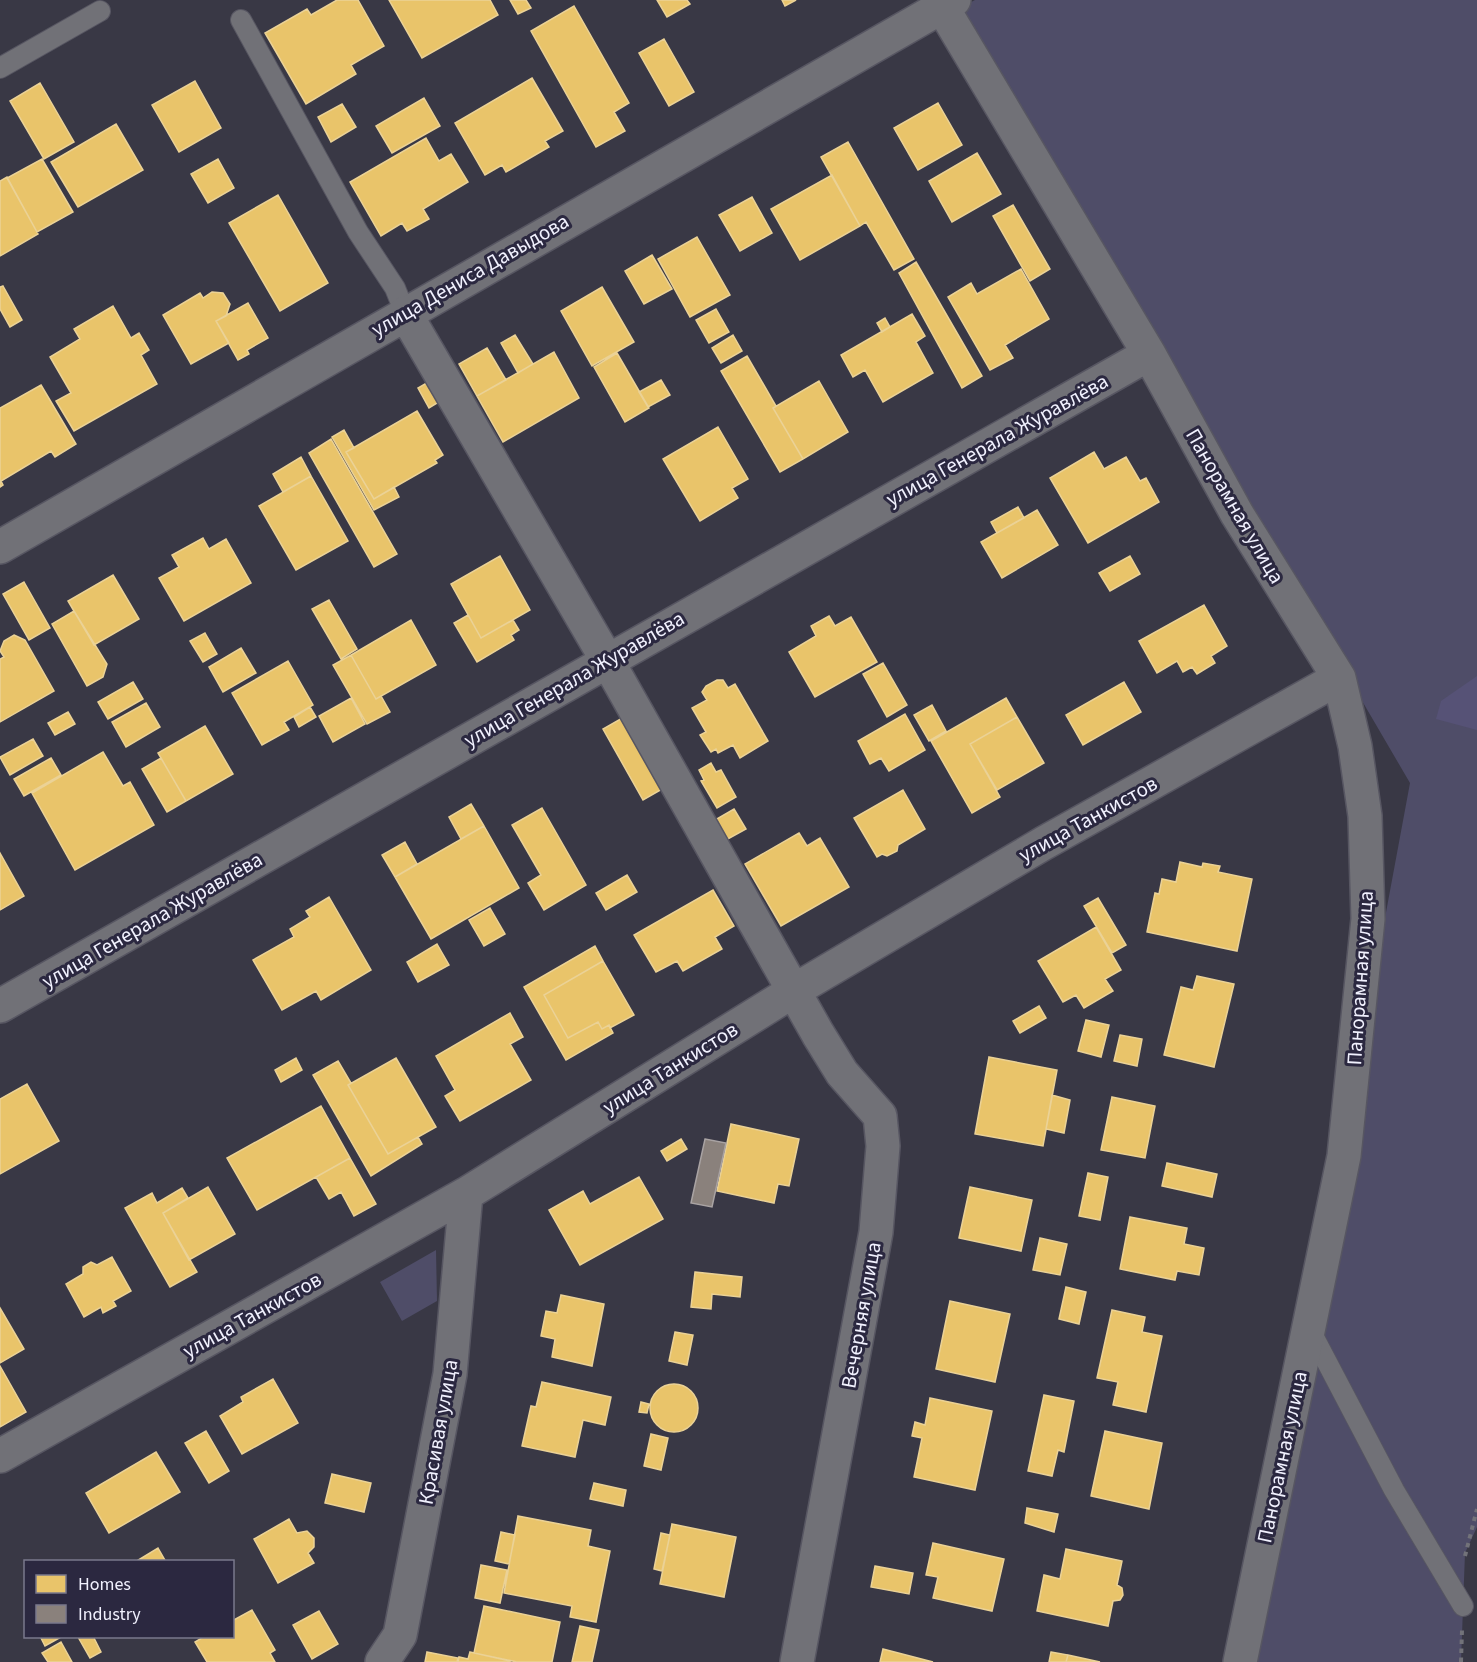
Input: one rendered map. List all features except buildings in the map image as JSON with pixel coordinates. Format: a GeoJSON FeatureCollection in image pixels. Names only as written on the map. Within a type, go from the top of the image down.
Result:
{"type":"FeatureCollection","features":[{"type":"Feature","properties":{"kind":"street","name":"улица Дениса Давыдова"},"geometry":{"type":"LineString","coordinates":[[0,547],[945,2]]}},
{"type":"Feature","properties":{"kind":"street","name":"Панорамная улица"},"geometry":{"type":"LineString","coordinates":[[945,2],[1149,354],[1237,514],[1339,678],[1355,746],[1365,816],[1368,919],[1344,1156],[1240,1662]]}},
{"type":"Feature","properties":{"kind":"street","name":"Вечерняя улица"},"geometry":{"type":"LineString","coordinates":[[405,312],[607,660],[842,1073],[880,1116],[883,1146],[876,1232],[797,1662]]}},
{"type":"Feature","properties":{"kind":"street","name":"улица Генерала Журавлёва"},"geometry":{"type":"LineString","coordinates":[[0,1006],[1149,354]]}},
{"type":"Feature","properties":{"kind":"street","name":"улица Танкистов"},"geometry":{"type":"LineString","coordinates":[[0,1456],[466,1194],[795,990],[1044,843],[1339,678]]}},
{"type":"Feature","properties":{"kind":"street","name":"Красивая улица"},"geometry":{"type":"LineString","coordinates":[[381,1662],[400,1635],[450,1374],[466,1194]]}},
{"type":"Feature","properties":{"kind":"lane"},"geometry":{"type":"LineString","coordinates":[[0,68],[100,11]]}},
{"type":"Feature","properties":{"kind":"lane"},"geometry":{"type":"LineString","coordinates":[[241,20],[358,232],[395,288],[405,312]]}},
{"type":"Feature","properties":{"kind":"lane"},"geometry":{"type":"LineString","coordinates":[[1309,1328],[1394,1490],[1463,1606]]}},
{"type":"Feature","properties":{"kind":"shaded area"},"geometry":{"type":"Polygon","coordinates":[[[975,0],[1477,0],[1477,1527],[1465,1553],[1461,1662],[1247,1662],[1410,783],[958,9],[975,0]]]}},
{"type":"Feature","properties":{"kind":"shaded area"},"geometry":{"type":"Polygon","coordinates":[[[1477,676],[1477,730],[1436,719],[1441,701],[1477,676]]]}},
{"type":"Feature","properties":{"kind":"shaded area"},"geometry":{"type":"Polygon","coordinates":[[[436,1250],[437,1301],[402,1321],[380,1282],[436,1250]]]}}]}
